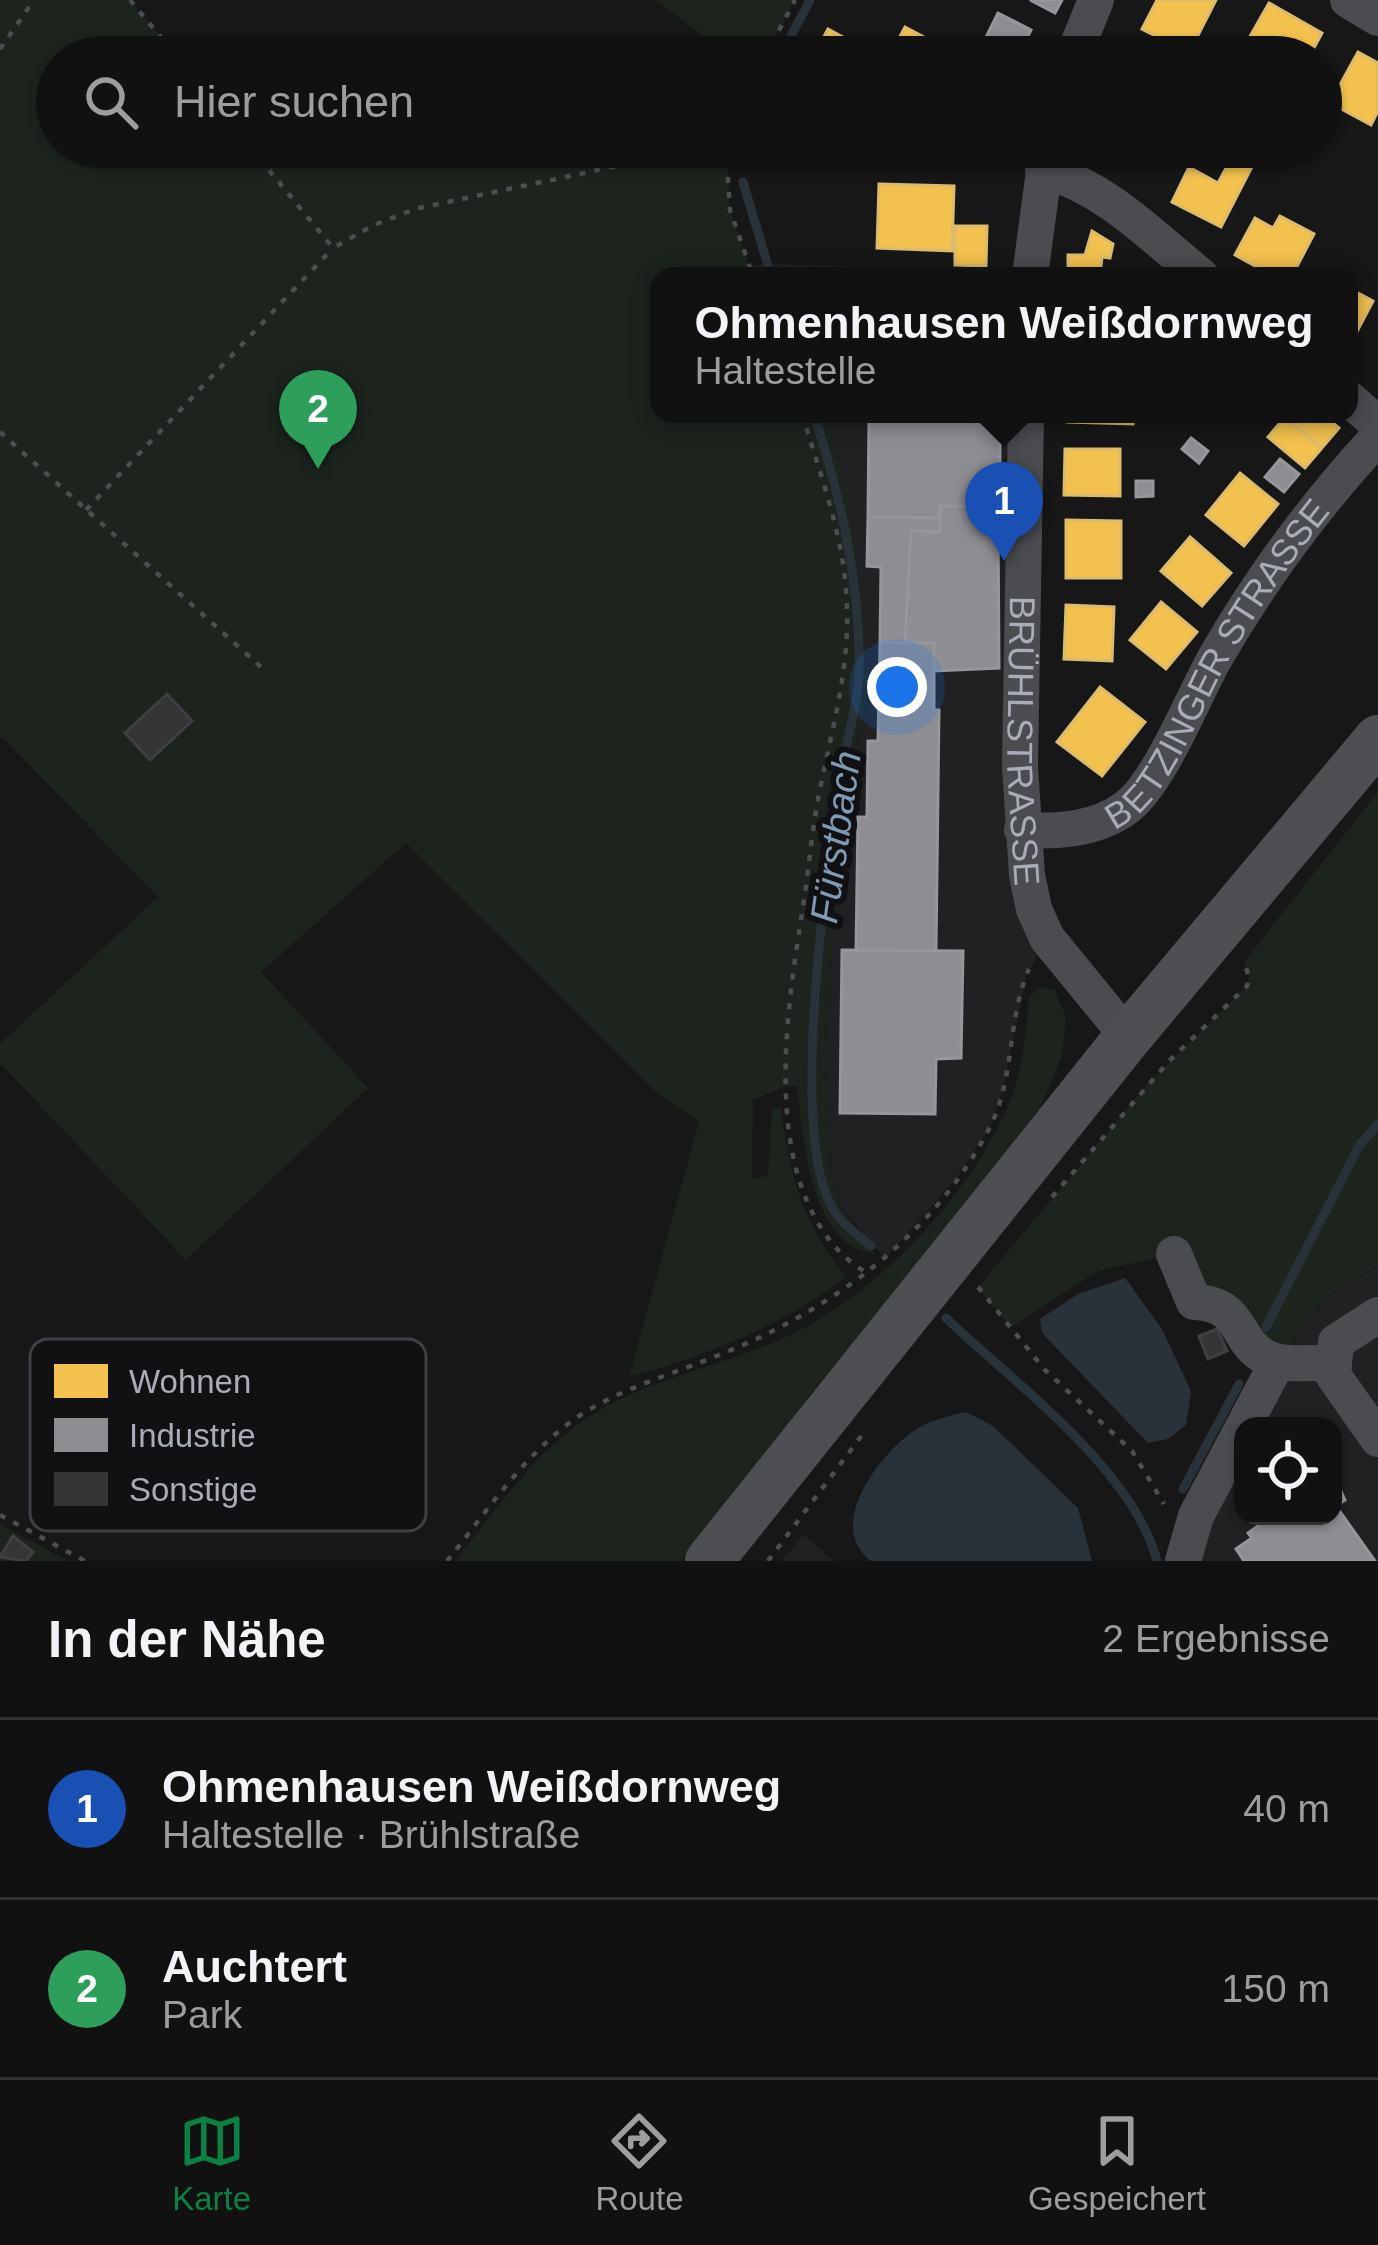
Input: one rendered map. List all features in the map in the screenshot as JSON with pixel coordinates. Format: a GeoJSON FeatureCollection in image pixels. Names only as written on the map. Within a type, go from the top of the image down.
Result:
{"type":"FeatureCollection","features":[{"type":"Feature","properties":{"kind":"main road"},"geometry":{"type":"LineString","coordinates":[[709,1561],[1128,1037],[1378,739]]}},
{"type":"Feature","properties":{"kind":"street"},"geometry":{"type":"LineString","coordinates":[[1081,36],[1096,0]]}},
{"type":"Feature","properties":{"kind":"street"},"geometry":{"type":"LineString","coordinates":[[1348,0],[1378,18]]}},
{"type":"Feature","properties":{"kind":"street"},"geometry":{"type":"LineString","coordinates":[[1031,267],[1045,168]]}},
{"type":"Feature","properties":{"kind":"street"},"geometry":{"type":"LineString","coordinates":[[1059,168],[1191,267]]}},
{"type":"Feature","properties":{"kind":"street"},"geometry":{"type":"LineString","coordinates":[[1358,412],[1377,439]]}},
{"type":"Feature","properties":{"kind":"street","name":"BRÜHLSTRASSE"},"geometry":{"type":"LineString","coordinates":[[1026,423],[1022,830],[1034,909],[1047,938],[1128,1037]]}},
{"type":"Feature","properties":{"kind":"street","name":"BETZINGER STRASSE"},"geometry":{"type":"LineString","coordinates":[[1022,830],[1101,822],[1129,806],[1146,786],[1216,656],[1267,575],[1323,500],[1377,439]]}},
{"type":"Feature","properties":{"kind":"street"},"geometry":{"type":"LineString","coordinates":[[1174,1254],[1194,1302],[1214,1303],[1229,1312],[1260,1355],[1277,1363],[1331,1364]]}},
{"type":"Feature","properties":{"kind":"street"},"geometry":{"type":"LineString","coordinates":[[1378,1316],[1336,1342],[1331,1364],[1333,1375],[1378,1439]]}},
{"type":"Feature","properties":{"kind":"street"},"geometry":{"type":"LineString","coordinates":[[1183,1561],[1196,1516],[1277,1363]]}},
{"type":"Feature","properties":{"kind":"path"},"geometry":{"type":"LineString","coordinates":[[0,49],[34,0]]}},
{"type":"Feature","properties":{"kind":"path"},"geometry":{"type":"LineString","coordinates":[[130,0],[160,36]]}},
{"type":"Feature","properties":{"kind":"path"},"geometry":{"type":"LineString","coordinates":[[776,36],[795,0]]}},
{"type":"Feature","properties":{"kind":"path"},"geometry":{"type":"LineString","coordinates":[[267,168],[333,248]]}},
{"type":"Feature","properties":{"kind":"path"},"geometry":{"type":"LineString","coordinates":[[86,510],[333,248],[415,209],[607,168]]}},
{"type":"Feature","properties":{"kind":"path"},"geometry":{"type":"LineString","coordinates":[[727,168],[730,209],[750,267]]}},
{"type":"Feature","properties":{"kind":"path"},"geometry":{"type":"LineString","coordinates":[[805,423],[835,521],[848,608],[842,697],[819,790],[785,1013],[784,1087],[796,1162],[812,1212],[838,1250],[866,1273]]}},
{"type":"Feature","properties":{"kind":"path"},"geometry":{"type":"LineString","coordinates":[[0,432],[261,667]]}},
{"type":"Feature","properties":{"kind":"path"},"geometry":{"type":"LineString","coordinates":[[447,1561],[532,1458],[580,1416],[624,1391],[790,1324],[866,1273],[922,1220],[990,1127],[1003,1090],[1026,976],[1047,938]]}},
{"type":"Feature","properties":{"kind":"path"},"geometry":{"type":"LineString","coordinates":[[1047,1203],[1169,1061],[1247,986],[1244,962]]}},
{"type":"Feature","properties":{"kind":"path"},"geometry":{"type":"LineString","coordinates":[[968,1298],[978,1287],[1044,1369],[1132,1451],[1160,1493],[1167,1516]]}},
{"type":"Feature","properties":{"kind":"path"},"geometry":{"type":"LineString","coordinates":[[769,1561],[870,1425]]}},
{"type":"Feature","properties":{"kind":"path"},"geometry":{"type":"LineString","coordinates":[[0,1515],[85,1561]]}},
{"type":"Feature","properties":{"kind":"shaded area"},"geometry":{"type":"Polygon","coordinates":[[[0,0],[130,0],[160,36],[36,36],[36,168],[727,168],[730,209],[749,265],[775,267],[650,267],[650,423],[828,423],[841,464],[860,578],[868,693],[833,931],[824,1053],[831,1165],[842,1209],[875,1255],[849,1244],[825,1213],[810,1171],[797,1086],[753,1100],[752,1179],[768,1176],[772,1109],[781,1108],[800,1197],[846,1277],[770,1325],[629,1377],[699,1122],[656,1092],[406,843],[261,972],[368,1088],[186,1260],[0,1063],[0,1044],[158,897],[0,735],[0,0]]]}},
{"type":"Feature","properties":{"kind":"shaded area"},"geometry":{"type":"Polygon","coordinates":[[[656,0],[795,0],[776,36],[703,36],[656,0]]]}},
{"type":"Feature","properties":{"kind":"shaded area"},"geometry":{"type":"Polygon","coordinates":[[[774,264],[887,267],[775,267],[774,264]]]}},
{"type":"Feature","properties":{"kind":"shaded area"},"geometry":{"type":"Polygon","coordinates":[[[828,423],[1026,423],[1023,526],[1047,938],[1026,977],[1003,1090],[990,1127],[957,1177],[885,1259],[842,1209],[831,1165],[824,1053],[833,931],[868,693],[841,464],[828,423]]]}},
{"type":"Feature","properties":{"kind":"shaded area"},"geometry":{"type":"Polygon","coordinates":[[[1378,792],[1378,1266],[1328,1296],[1277,1363],[1174,1254],[1098,1271],[1010,1328],[978,1287],[1147,1085],[1247,986],[1244,962],[1378,792]]]}},
{"type":"Feature","properties":{"kind":"shaded area"},"geometry":{"type":"Polygon","coordinates":[[[1041,987],[1055,991],[1066,1017],[1062,1056],[1041,1106],[681,1561],[455,1561],[531,1468],[584,1420],[660,1382],[794,1333],[860,1291],[893,1263],[951,1199],[996,1130],[1019,1072],[1029,997],[1041,987]]]}},
{"type":"Feature","properties":{"kind":"shaded area"},"geometry":{"type":"Polygon","coordinates":[[[1378,1266],[1378,1561],[1183,1561],[1196,1516],[1234,1444],[1234,1525],[1342,1525],[1342,1417],[1249,1417],[1277,1363],[1328,1296],[1378,1266]]]}},
{"type":"Feature","properties":{"kind":"shaded area"},"geometry":{"type":"Polygon","coordinates":[[[1125,1278],[1162,1329],[1191,1391],[1186,1425],[1168,1439],[1148,1443],[1042,1333],[1040,1319],[1078,1294],[1125,1278]]]}},
{"type":"Feature","properties":{"kind":"shaded area"},"geometry":{"type":"Polygon","coordinates":[[[966,1412],[993,1426],[1078,1508],[1092,1561],[871,1561],[858,1546],[853,1530],[855,1511],[861,1493],[885,1458],[918,1428],[966,1412]]]}},
{"type":"Feature","properties":{"kind":"shaded area"},"geometry":{"type":"Polygon","coordinates":[[[0,1524],[68,1561],[0,1561],[0,1524]]]}},
{"type":"Feature","properties":{"kind":"shaded area"},"geometry":{"type":"Polygon","coordinates":[[[804,1534],[833,1561],[782,1561],[804,1534]]]}},
{"type":"Feature","properties":{"kind":"building: Wohnen"},"geometry":{"type":"Polygon","coordinates":[[[1157,0],[1216,0],[1198,36],[1156,36],[1142,29],[1157,0]]]}},
{"type":"Feature","properties":{"kind":"building: Wohnen"},"geometry":{"type":"Polygon","coordinates":[[[1269,3],[1322,33],[1320,36],[1250,36],[1269,3]]]}},
{"type":"Feature","properties":{"kind":"building: Wohnen"},"geometry":{"type":"Polygon","coordinates":[[[905,27],[922,36],[900,36],[905,27]]]}},
{"type":"Feature","properties":{"kind":"building: Wohnen"},"geometry":{"type":"Polygon","coordinates":[[[1358,52],[1378,63],[1378,111],[1371,125],[1342,109],[1342,81],[1358,52]]]}},
{"type":"Feature","properties":{"kind":"building: Wohnen"},"geometry":{"type":"Polygon","coordinates":[[[1189,168],[1218,183],[1226,168],[1251,168],[1221,227],[1172,202],[1189,168]]]}},
{"type":"Feature","properties":{"kind":"building: Wohnen"},"geometry":{"type":"Polygon","coordinates":[[[879,184],[954,186],[952,251],[877,248],[879,184]]]}},
{"type":"Feature","properties":{"kind":"building: Wohnen"},"geometry":{"type":"Polygon","coordinates":[[[1280,216],[1314,234],[1297,267],[1257,267],[1235,255],[1255,218],[1273,228],[1280,216]]]}},
{"type":"Feature","properties":{"kind":"building: Wohnen"},"geometry":{"type":"Polygon","coordinates":[[[955,226],[987,226],[986,266],[955,265],[955,226]]]}},
{"type":"Feature","properties":{"kind":"building: Wohnen"},"geometry":{"type":"Polygon","coordinates":[[[1092,231],[1113,244],[1110,258],[1102,257],[1101,267],[1068,267],[1068,255],[1085,255],[1092,231]]]}},
{"type":"Feature","properties":{"kind":"building: Wohnen"},"geometry":{"type":"Polygon","coordinates":[[[1358,293],[1373,301],[1358,330],[1358,293]]]}},
{"type":"Feature","properties":{"kind":"building: Wohnen"},"geometry":{"type":"Polygon","coordinates":[[[1280,423],[1292,423],[1322,448],[1305,468],[1268,437],[1280,423]]]}},
{"type":"Feature","properties":{"kind":"building: Wohnen"},"geometry":{"type":"Polygon","coordinates":[[[1292,423],[1333,423],[1339,428],[1322,448],[1292,423]]]}},
{"type":"Feature","properties":{"kind":"building: Wohnen"},"geometry":{"type":"Polygon","coordinates":[[[1065,449],[1120,449],[1120,496],[1064,495],[1065,449]]]}},
{"type":"Feature","properties":{"kind":"building: Wohnen"},"geometry":{"type":"Polygon","coordinates":[[[1240,473],[1278,504],[1244,546],[1206,515],[1240,473]]]}},
{"type":"Feature","properties":{"kind":"building: Wohnen"},"geometry":{"type":"Polygon","coordinates":[[[1066,520],[1121,521],[1121,578],[1066,578],[1066,520]]]}},
{"type":"Feature","properties":{"kind":"building: Wohnen"},"geometry":{"type":"Polygon","coordinates":[[[1190,537],[1231,573],[1202,606],[1161,571],[1190,537]]]}},
{"type":"Feature","properties":{"kind":"building: Wohnen"},"geometry":{"type":"Polygon","coordinates":[[[1161,602],[1197,632],[1166,669],[1130,640],[1161,602]]]}},
{"type":"Feature","properties":{"kind":"building: Wohnen"},"geometry":{"type":"Polygon","coordinates":[[[1066,605],[1114,607],[1112,661],[1064,659],[1066,605]]]}},
{"type":"Feature","properties":{"kind":"building: Wohnen"},"geometry":{"type":"Polygon","coordinates":[[[1100,687],[1145,722],[1102,776],[1057,742],[1100,687]]]}},
{"type":"Feature","properties":{"kind":"building: Industrie"},"geometry":{"type":"Polygon","coordinates":[[[1030,0],[1062,0],[1055,13],[1030,0]]]}},
{"type":"Feature","properties":{"kind":"building: Industrie"},"geometry":{"type":"Polygon","coordinates":[[[998,13],[1031,30],[1028,36],[987,35],[998,13]]]}},
{"type":"Feature","properties":{"kind":"building: Industrie"},"geometry":{"type":"Polygon","coordinates":[[[869,423],[1005,423],[1005,430],[1000,430],[1000,488],[992,488],[992,507],[940,506],[940,518],[868,517],[869,423]]]}},
{"type":"Feature","properties":{"kind":"building: Industrie"},"geometry":{"type":"Polygon","coordinates":[[[1191,438],[1208,451],[1199,463],[1182,449],[1191,438]]]}},
{"type":"Feature","properties":{"kind":"building: Industrie"},"geometry":{"type":"Polygon","coordinates":[[[1280,459],[1299,474],[1284,492],[1265,477],[1280,459]]]}},
{"type":"Feature","properties":{"kind":"building: Industrie"},"geometry":{"type":"Polygon","coordinates":[[[1136,481],[1153,481],[1153,496],[1136,497],[1136,481]]]}},
{"type":"Feature","properties":{"kind":"building: Industrie"},"geometry":{"type":"Polygon","coordinates":[[[992,488],[1004,488],[1004,518],[998,518],[999,668],[934,671],[934,643],[905,643],[911,531],[940,532],[940,506],[992,507],[992,488]]]}},
{"type":"Feature","properties":{"kind":"building: Industrie"},"geometry":{"type":"Polygon","coordinates":[[[868,517],[940,518],[940,532],[911,531],[905,643],[880,642],[881,567],[867,566],[868,517]]]}},
{"type":"Feature","properties":{"kind":"building: Industrie"},"geometry":{"type":"Polygon","coordinates":[[[880,642],[934,643],[934,710],[939,710],[936,951],[856,950],[858,817],[867,817],[868,741],[878,741],[880,642]]]}},
{"type":"Feature","properties":{"kind":"building: Industrie"},"geometry":{"type":"Polygon","coordinates":[[[842,950],[963,951],[961,1058],[936,1059],[935,1114],[840,1113],[842,950]]]}},
{"type":"Feature","properties":{"kind":"building: Industrie"},"geometry":{"type":"Polygon","coordinates":[[[1342,1514],[1375,1561],[1244,1561],[1236,1549],[1252,1538],[1248,1533],[1259,1525],[1342,1525],[1342,1514]]]}},
{"type":"Feature","properties":{"kind":"building: Sonstige"},"geometry":{"type":"Polygon","coordinates":[[[167,694],[192,721],[150,760],[125,733],[167,694]]]}},
{"type":"Feature","properties":{"kind":"building: Sonstige"},"geometry":{"type":"Polygon","coordinates":[[[1217,1329],[1227,1351],[1208,1359],[1199,1336],[1217,1329]]]}},
{"type":"Feature","properties":{"kind":"building: Sonstige"},"geometry":{"type":"Polygon","coordinates":[[[13,1536],[33,1552],[26,1561],[0,1557],[13,1536]]]}},
{"type":"Feature","properties":{"kind":"waterway","name":"Fürstbach"},"geometry":{"type":"LineString","coordinates":[[791,36],[810,0]]}},
{"type":"Feature","properties":{"kind":"waterway","name":"Fürstbach"},"geometry":{"type":"LineString","coordinates":[[743,182],[768,267]]}},
{"type":"Feature","properties":{"kind":"waterway","name":"Fürstbach"},"geometry":{"type":"LineString","coordinates":[[817,423],[847,542],[857,607],[859,674],[820,934],[812,1069],[814,1130],[822,1180],[837,1215],[871,1246]]}},
{"type":"Feature","properties":{"kind":"waterway"},"geometry":{"type":"LineString","coordinates":[[1266,1327],[1359,1146],[1378,1124]]}},
{"type":"Feature","properties":{"kind":"waterway","name":"Fürstbach"},"geometry":{"type":"LineString","coordinates":[[946,1318],[1098,1461],[1144,1527],[1157,1561]]}},
{"type":"Feature","properties":{"kind":"waterway"},"geometry":{"type":"LineString","coordinates":[[1183,1489],[1239,1384]]}},
{"type":"Feature","properties":{"kind":"place","name":"Auchtert"},"geometry":{"type":"Point","coordinates":[318,469]}},
{"type":"Feature","properties":{"kind":"place","name":"Ohmenhausen Weißdornweg"},"geometry":{"type":"Point","coordinates":[1004,561]}}]}
